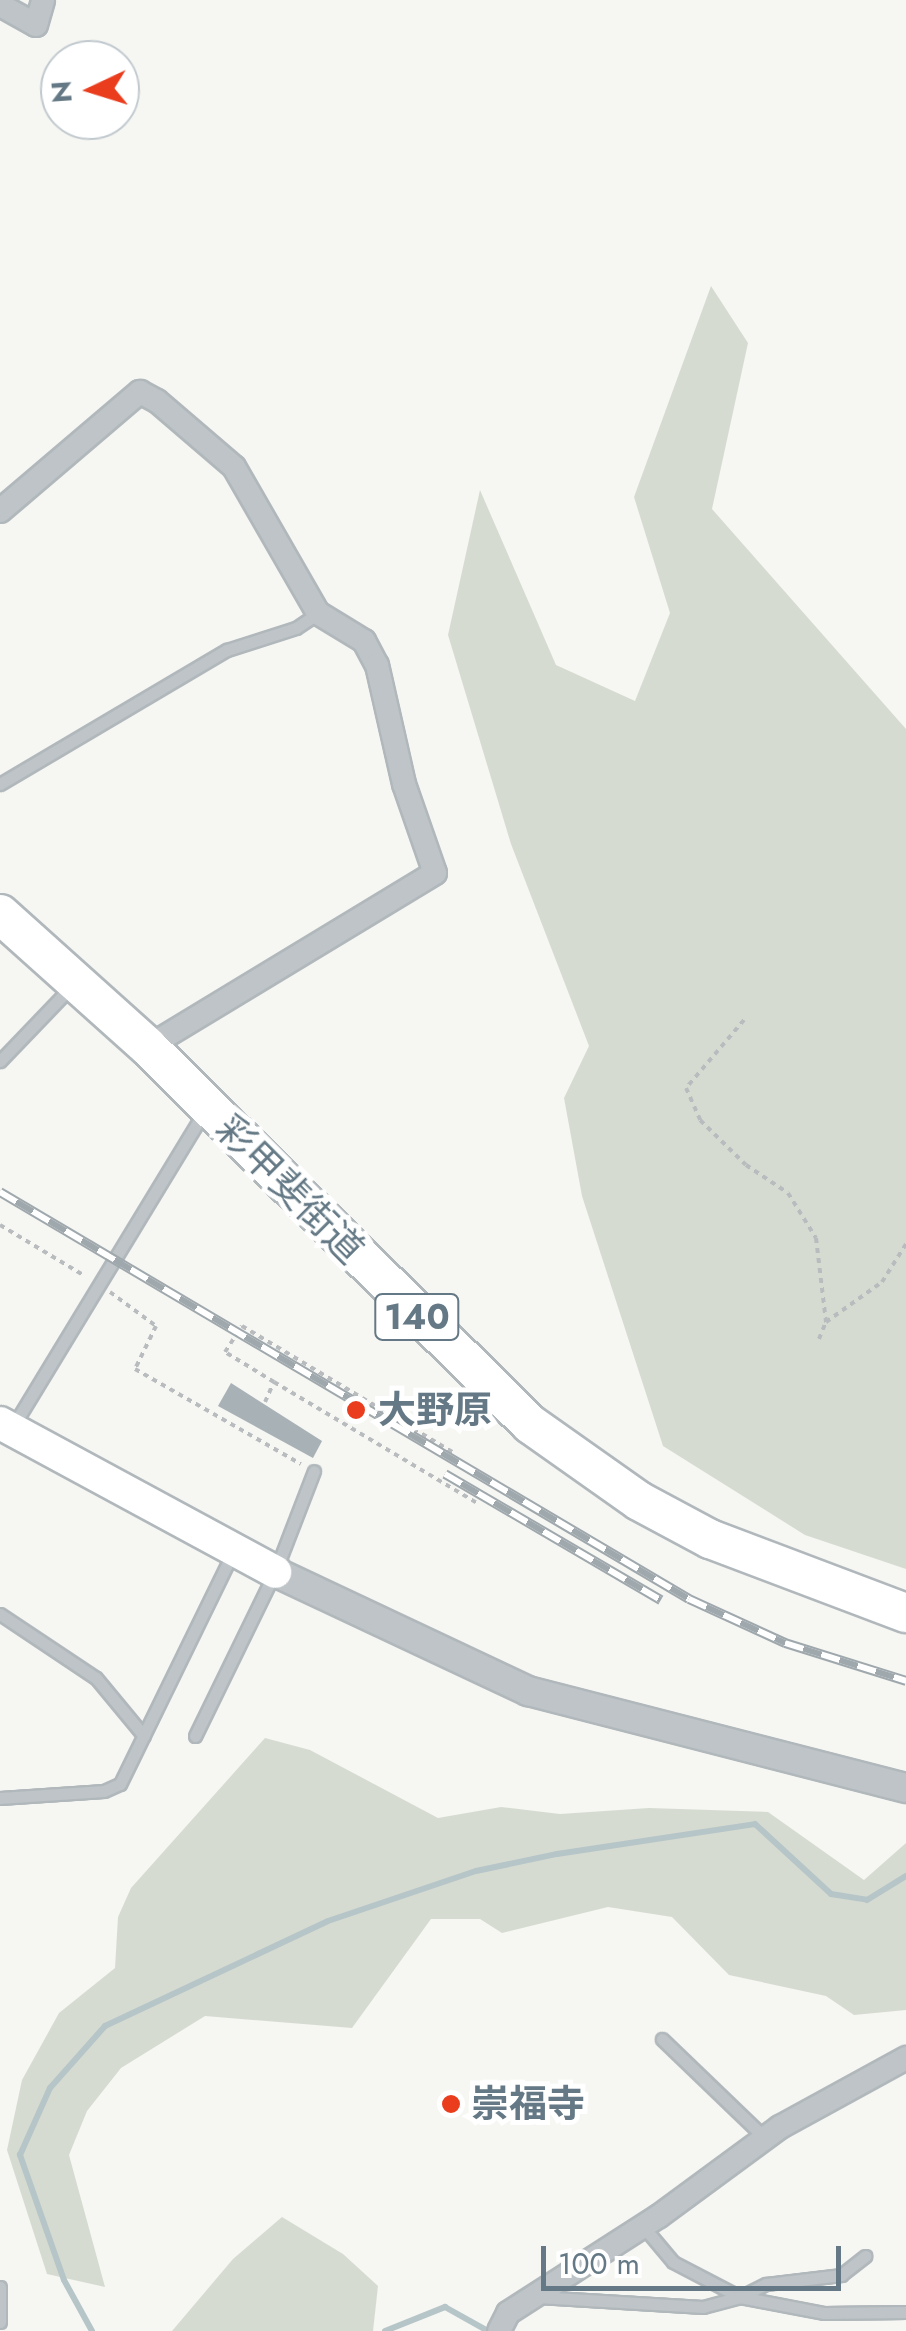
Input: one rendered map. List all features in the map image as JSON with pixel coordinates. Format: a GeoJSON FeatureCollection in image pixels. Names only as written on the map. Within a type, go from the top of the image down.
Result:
{"type":"FeatureCollection","features":[{"type":"Feature","properties":{"kind":"highway","name":"彩甲斐街道"},"geometry":{"type":"LineString","coordinates":[[0,914],[148,1047],[487,1388],[582,1464],[710,1539],[906,1613]]}},
{"type":"Feature","properties":{"kind":"main road"},"geometry":{"type":"LineString","coordinates":[[6,1426],[275,1572]]}},
{"type":"Feature","properties":{"kind":"street"},"geometry":{"type":"LineString","coordinates":[[0,5],[36,24],[43,0]]}},
{"type":"Feature","properties":{"kind":"street"},"geometry":{"type":"LineString","coordinates":[[0,511],[140,392],[234,467],[318,613],[364,641],[377,665],[404,784],[435,872],[148,1047]]}},
{"type":"Feature","properties":{"kind":"street"},"geometry":{"type":"LineString","coordinates":[[275,1572],[528,1691],[906,1788]]}},
{"type":"Feature","properties":{"kind":"street"},"geometry":{"type":"LineString","coordinates":[[499,2331],[508,2313],[531,2296],[642,2225],[764,2137],[906,2058]]}},
{"type":"Feature","properties":{"kind":"lane"},"geometry":{"type":"LineString","coordinates":[[0,784],[227,650],[296,628],[318,613]]}},
{"type":"Feature","properties":{"kind":"lane"},"geometry":{"type":"LineString","coordinates":[[0,1061],[77,980]]}},
{"type":"Feature","properties":{"kind":"lane"},"geometry":{"type":"LineString","coordinates":[[6,1426],[100,1285],[207,1107]]}},
{"type":"Feature","properties":{"kind":"lane"},"geometry":{"type":"LineString","coordinates":[[195,1736],[275,1572],[314,1471]]}},
{"type":"Feature","properties":{"kind":"lane"},"geometry":{"type":"LineString","coordinates":[[0,1798],[104,1791],[120,1784],[233,1552]]}},
{"type":"Feature","properties":{"kind":"lane"},"geometry":{"type":"LineString","coordinates":[[0,1614],[96,1678],[144,1736]]}},
{"type":"Feature","properties":{"kind":"lane"},"geometry":{"type":"LineString","coordinates":[[662,2039],[764,2137]]}},
{"type":"Feature","properties":{"kind":"lane"},"geometry":{"type":"LineString","coordinates":[[642,2225],[673,2262],[740,2297],[824,2313],[906,2312]]}},
{"type":"Feature","properties":{"kind":"lane"},"geometry":{"type":"LineString","coordinates":[[531,2296],[703,2307],[740,2297],[766,2284],[841,2275],[865,2256]]}},
{"type":"Feature","properties":{"kind":"lane"},"geometry":{"type":"LineString","coordinates":[[0,2287],[0,2322]]}},
{"type":"Feature","properties":{"kind":"lane"},"geometry":{"type":"LineString","coordinates":[[822,2331],[824,2313]]}},
{"type":"Feature","properties":{"kind":"path"},"geometry":{"type":"LineString","coordinates":[[744,1020],[686,1088],[700,1120],[746,1166],[788,1193],[816,1238],[826,1322],[819,1339]]}},
{"type":"Feature","properties":{"kind":"path"},"geometry":{"type":"LineString","coordinates":[[0,1225],[100,1285],[156,1326],[135,1369],[314,1471]]}},
{"type":"Feature","properties":{"kind":"path"},"geometry":{"type":"LineString","coordinates":[[826,1322],[882,1282],[906,1244]]}},
{"type":"Feature","properties":{"kind":"path"},"geometry":{"type":"LineString","coordinates":[[456,1454],[242,1326],[225,1352],[478,1504]]}},
{"type":"Feature","properties":{"kind":"path"},"geometry":{"type":"LineString","coordinates":[[265,1402],[274,1382]]}},
{"type":"Feature","properties":{"kind":"path"},"geometry":{"type":"LineString","coordinates":[[249,1434],[252,1425]]}},
{"type":"Feature","properties":{"kind":"shaded area"},"geometry":{"type":"Polygon","coordinates":[[[711,286],[748,343],[712,509],[906,729],[906,1569],[805,1535],[663,1446],[582,1196],[564,1098],[589,1046],[511,844],[448,635],[480,490],[556,665],[635,701],[670,613],[634,497],[711,286]]]}},
{"type":"Feature","properties":{"kind":"shaded area"},"geometry":{"type":"Polygon","coordinates":[[[265,1738],[310,1750],[438,1818],[501,1807],[560,1814],[649,1808],[768,1812],[864,1880],[906,1843],[906,2010],[854,2015],[826,1996],[729,1975],[672,1917],[608,1907],[502,1933],[480,1919],[431,1919],[352,2028],[205,2016],[121,2068],[87,2111],[69,2155],[105,2287],[47,2274],[7,2150],[22,2080],[59,2013],[115,1968],[118,1917],[131,1888],[265,1738]]]}},
{"type":"Feature","properties":{"kind":"shaded area"},"geometry":{"type":"Polygon","coordinates":[[[282,2217],[343,2254],[378,2286],[373,2331],[172,2331],[233,2259],[282,2217]]]}},
{"type":"Feature","properties":{"kind":"building","name":"大野原"},"geometry":{"type":"Polygon","coordinates":[[[231,1383],[322,1441],[313,1458],[218,1406],[231,1383]]]}},
{"type":"Feature","properties":{"kind":"waterway"},"geometry":{"type":"LineString","coordinates":[[92,2331],[64,2280],[20,2155],[50,2088],[105,2026],[328,1921],[476,1871],[557,1854],[755,1824],[831,1894],[867,1900],[906,1876]]}},
{"type":"Feature","properties":{"kind":"waterway"},"geometry":{"type":"LineString","coordinates":[[385,2331],[445,2307],[488,2331]]}},
{"type":"Feature","properties":{"kind":"railway"},"geometry":{"type":"LineString","coordinates":[[0,1192],[689,1599],[785,1643],[906,1681]]}},
{"type":"Feature","properties":{"kind":"railway"},"geometry":{"type":"LineString","coordinates":[[445,1474],[661,1600]]}},
{"type":"Feature","properties":{"kind":"place","name":"大野原"},"geometry":{"type":"Point","coordinates":[356,1410]}},
{"type":"Feature","properties":{"kind":"place","name":"崇福寺"},"geometry":{"type":"Point","coordinates":[451,2104]}}]}
